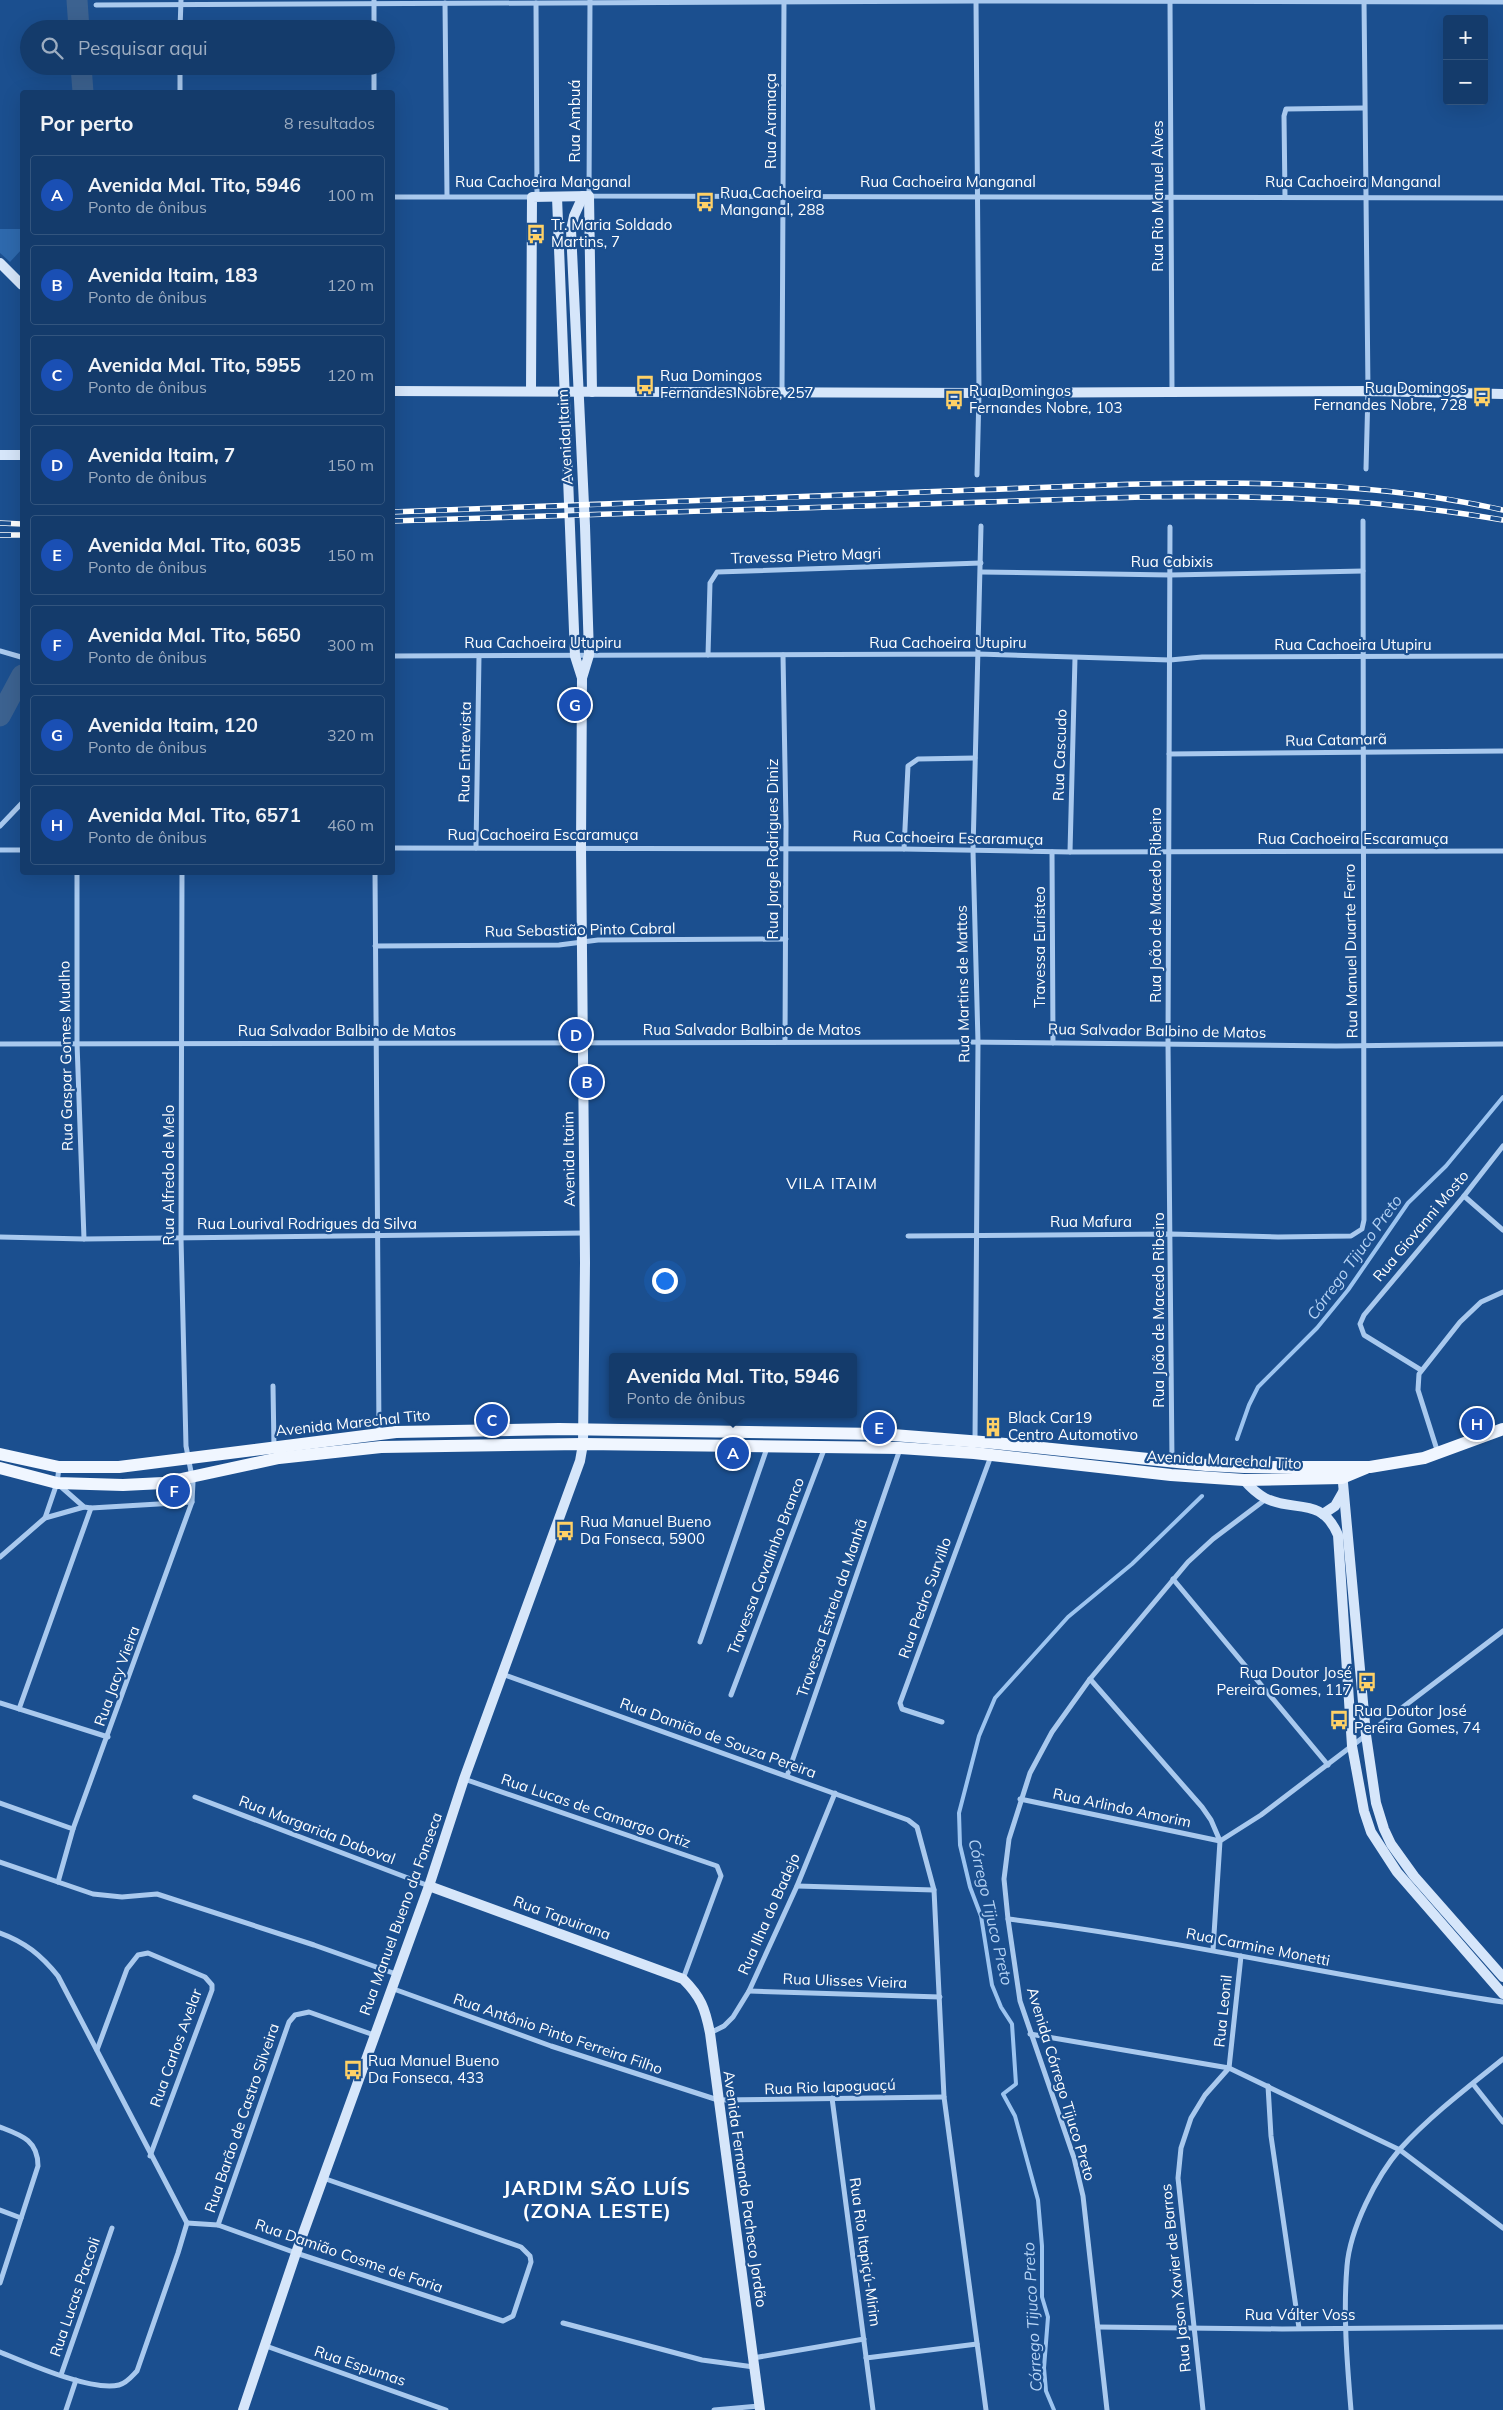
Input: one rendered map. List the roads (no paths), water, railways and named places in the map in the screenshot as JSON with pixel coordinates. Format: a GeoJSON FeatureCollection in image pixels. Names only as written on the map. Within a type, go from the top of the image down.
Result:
{"type":"FeatureCollection","features":[{"type":"Feature","properties":{"kind":"main road","name":"Avenida Marechal Tito"},"geometry":{"type":"LineString","coordinates":[[0,1454],[59,1466],[118,1467],[379,1433],[431,1430],[583,1429],[880,1434],[975,1441],[1172,1462],[1342,1472]]}},
{"type":"Feature","properties":{"kind":"main road","name":"Avenida Marechal Tito"},"geometry":{"type":"LineString","coordinates":[[0,1468],[57,1484],[130,1485],[162,1483],[279,1458],[381,1447],[584,1444],[768,1445],[900,1448],[1171,1475],[1244,1480],[1307,1480],[1424,1458],[1503,1429]]}},
{"type":"Feature","properties":{"kind":"street"},"geometry":{"type":"LineString","coordinates":[[96,5],[180,2],[374,1],[445,3],[784,1],[1503,2]]}},
{"type":"Feature","properties":{"kind":"street"},"geometry":{"type":"LineString","coordinates":[[374,1],[374,20]]}},
{"type":"Feature","properties":{"kind":"street","name":"Rua Aramaça"},"geometry":{"type":"LineString","coordinates":[[782,392],[784,1]]}},
{"type":"Feature","properties":{"kind":"street"},"geometry":{"type":"LineString","coordinates":[[976,1],[979,393],[977,474]]}},
{"type":"Feature","properties":{"kind":"street","name":"Rua Rio Manuel Alves"},"geometry":{"type":"LineString","coordinates":[[1170,1],[1172,391]]}},
{"type":"Feature","properties":{"kind":"street"},"geometry":{"type":"LineString","coordinates":[[1364,1],[1368,391],[1366,469]]}},
{"type":"Feature","properties":{"kind":"street"},"geometry":{"type":"LineString","coordinates":[[180,2],[180,20]]}},
{"type":"Feature","properties":{"kind":"street","name":"Rua Ambuá"},"geometry":{"type":"LineString","coordinates":[[590,2],[586,196],[592,392]]}},
{"type":"Feature","properties":{"kind":"street"},"geometry":{"type":"LineString","coordinates":[[445,3],[447,196]]}},
{"type":"Feature","properties":{"kind":"street"},"geometry":{"type":"LineString","coordinates":[[531,391],[536,3]]}},
{"type":"Feature","properties":{"kind":"street"},"geometry":{"type":"LineString","coordinates":[[180,75],[180,90]]}},
{"type":"Feature","properties":{"kind":"street"},"geometry":{"type":"LineString","coordinates":[[374,75],[374,90]]}},
{"type":"Feature","properties":{"kind":"street"},"geometry":{"type":"LineString","coordinates":[[1285,197],[1284,116],[1286,109],[1364,108]]}},
{"type":"Feature","properties":{"kind":"street","name":"Avenida Itaim"},"geometry":{"type":"LineString","coordinates":[[557,196],[575,656],[582,678]]}},
{"type":"Feature","properties":{"kind":"street","name":"Avenida Itaim"},"geometry":{"type":"LineString","coordinates":[[583,1429],[585,1233],[582,1043],[582,678],[589,656],[571,230],[574,216],[586,196]]}},
{"type":"Feature","properties":{"kind":"street","name":"Rua Cachoeira Manganal"},"geometry":{"type":"LineString","coordinates":[[395,197],[1503,198]]}},
{"type":"Feature","properties":{"kind":"street"},"geometry":{"type":"LineString","coordinates":[[0,263],[20,283]]}},
{"type":"Feature","properties":{"kind":"street"},"geometry":{"type":"LineString","coordinates":[[395,391],[979,393],[1368,391],[1503,394]]}},
{"type":"Feature","properties":{"kind":"street"},"geometry":{"type":"LineString","coordinates":[[0,455],[20,455]]}},
{"type":"Feature","properties":{"kind":"street","name":"Rua Manuel Duarte Ferro"},"geometry":{"type":"LineString","coordinates":[[1362,1229],[1364,1220],[1364,1046],[1362,852],[1365,658],[1363,521]]}},
{"type":"Feature","properties":{"kind":"street","name":"Rua Martins de Mattos"},"geometry":{"type":"LineString","coordinates":[[975,1441],[978,1042],[973,851],[982,526]]}},
{"type":"Feature","properties":{"kind":"street","name":"Rua João de Macedo Ribeiro"},"geometry":{"type":"LineString","coordinates":[[1170,527],[1168,1043],[1172,1234],[1172,1462]]}},
{"type":"Feature","properties":{"kind":"street","name":"Travessa Pietro Magri"},"geometry":{"type":"LineString","coordinates":[[708,655],[710,583],[717,572],[981,563]]}},
{"type":"Feature","properties":{"kind":"street","name":"Rua Cabixis"},"geometry":{"type":"LineString","coordinates":[[981,572],[1170,575],[1363,571]]}},
{"type":"Feature","properties":{"kind":"street"},"geometry":{"type":"LineString","coordinates":[[0,651],[20,656]]}},
{"type":"Feature","properties":{"kind":"street","name":"Rua Cachoeira Utupiru"},"geometry":{"type":"LineString","coordinates":[[395,656],[978,654],[1170,660],[1222,657],[1365,658],[1503,656]]}},
{"type":"Feature","properties":{"kind":"street","name":"Rua Jorge Rodrigues Diniz"},"geometry":{"type":"LineString","coordinates":[[783,655],[786,849],[785,1042]]}},
{"type":"Feature","properties":{"kind":"street","name":"Rua Entrevista"},"geometry":{"type":"LineString","coordinates":[[476,848],[479,656]]}},
{"type":"Feature","properties":{"kind":"street","name":"Rua Cascudo"},"geometry":{"type":"LineString","coordinates":[[1070,852],[1075,658]]}},
{"type":"Feature","properties":{"kind":"street","name":"Rua Catamarã"},"geometry":{"type":"LineString","coordinates":[[1169,754],[1503,751]]}},
{"type":"Feature","properties":{"kind":"street"},"geometry":{"type":"LineString","coordinates":[[904,849],[908,766],[918,759],[975,758]]}},
{"type":"Feature","properties":{"kind":"street"},"geometry":{"type":"LineString","coordinates":[[0,826],[20,806]]}},
{"type":"Feature","properties":{"kind":"street","name":"Rua Cachoeira Escaramuça"},"geometry":{"type":"LineString","coordinates":[[395,848],[581,847],[1052,852],[1503,851]]}},
{"type":"Feature","properties":{"kind":"street"},"geometry":{"type":"LineString","coordinates":[[0,850],[20,850]]}},
{"type":"Feature","properties":{"kind":"street","name":"Travessa Euristeo"},"geometry":{"type":"LineString","coordinates":[[1052,852],[1053,1043]]}},
{"type":"Feature","properties":{"kind":"street","name":"Rua Gaspar Gomes Mualho"},"geometry":{"type":"LineString","coordinates":[[77,875],[77,1043],[84,1239]]}},
{"type":"Feature","properties":{"kind":"street","name":"Rua Alfredo de Melo"},"geometry":{"type":"LineString","coordinates":[[182,875],[182,1238],[187,1459],[191,1477]]}},
{"type":"Feature","properties":{"kind":"street"},"geometry":{"type":"LineString","coordinates":[[375,875],[379,1433]]}},
{"type":"Feature","properties":{"kind":"street","name":"Rua Sebastião Pinto Cabral"},"geometry":{"type":"LineString","coordinates":[[375,946],[559,945],[598,940],[786,939]]}},
{"type":"Feature","properties":{"kind":"street","name":"Rua Salvador Balbino de Matos"},"geometry":{"type":"LineString","coordinates":[[0,1044],[978,1042],[1364,1046],[1503,1044]]}},
{"type":"Feature","properties":{"kind":"street","name":"Rua Giovanni Mosto"},"geometry":{"type":"LineString","coordinates":[[1421,1370],[1372,1342],[1364,1335],[1360,1324],[1364,1315],[1385,1288],[1464,1196],[1503,1146]]}},
{"type":"Feature","properties":{"kind":"street"},"geometry":{"type":"LineString","coordinates":[[1464,1196],[1503,1230]]}},
{"type":"Feature","properties":{"kind":"street","name":"Rua Mafura"},"geometry":{"type":"LineString","coordinates":[[908,1236],[1172,1234],[1278,1237],[1351,1236],[1362,1229]]}},
{"type":"Feature","properties":{"kind":"street","name":"Rua Lourival Rodrigues da Silva"},"geometry":{"type":"LineString","coordinates":[[0,1237],[84,1239],[377,1237],[585,1233]]}},
{"type":"Feature","properties":{"kind":"street"},"geometry":{"type":"LineString","coordinates":[[1438,1453],[1418,1390],[1421,1370],[1460,1322],[1481,1302],[1503,1292]]}},
{"type":"Feature","properties":{"kind":"street"},"geometry":{"type":"LineString","coordinates":[[273,1386],[274,1448]]}},
{"type":"Feature","properties":{"kind":"street","name":"Rua Manuel Bueno da Fonseca"},"geometry":{"type":"LineString","coordinates":[[243,2410],[296,2253],[390,1988],[429,1886],[464,1779],[546,1558],[580,1460],[584,1444],[583,1429]]}},
{"type":"Feature","properties":{"kind":"street"},"geometry":{"type":"LineString","coordinates":[[700,1642],[768,1445]]}},
{"type":"Feature","properties":{"kind":"street","name":"Travessa Cavalinho Branco"},"geometry":{"type":"LineString","coordinates":[[731,1695],[825,1446]]}},
{"type":"Feature","properties":{"kind":"street","name":"Travessa Estrela da Manhã"},"geometry":{"type":"LineString","coordinates":[[787,1776],[900,1448]]}},
{"type":"Feature","properties":{"kind":"street","name":"Rua Pedro Survillo"},"geometry":{"type":"LineString","coordinates":[[942,1722],[902,1709],[900,1703],[991,1456]]}},
{"type":"Feature","properties":{"kind":"street"},"geometry":{"type":"LineString","coordinates":[[45,1518],[57,1484],[59,1466]]}},
{"type":"Feature","properties":{"kind":"street"},"geometry":{"type":"LineString","coordinates":[[1342,1472],[1366,1736],[1376,1803],[1391,1844],[1414,1876],[1503,1977]]}},
{"type":"Feature","properties":{"kind":"street","name":"Rua Jacy Vieira"},"geometry":{"type":"LineString","coordinates":[[58,1882],[73,1829],[192,1502],[191,1477]]}},
{"type":"Feature","properties":{"kind":"street"},"geometry":{"type":"LineString","coordinates":[[1244,1480],[1254,1491],[1266,1499],[1302,1505],[1323,1514],[1334,1526],[1338,1535],[1352,1746],[1364,1811],[1371,1832],[1383,1853],[1503,1994]]}},
{"type":"Feature","properties":{"kind":"street"},"geometry":{"type":"LineString","coordinates":[[57,1484],[84,1507]]}},
{"type":"Feature","properties":{"kind":"street"},"geometry":{"type":"LineString","coordinates":[[1323,1514],[1335,1506],[1343,1492]]}},
{"type":"Feature","properties":{"kind":"street","name":"Avenida Córrego Tijuco Preto"},"geometry":{"type":"LineString","coordinates":[[1107,2410],[1082,2196],[1074,2158],[1030,2034],[1020,2000],[1004,1879],[1009,1839],[1020,1799],[1030,1773],[1052,1732],[1090,1679],[1173,1579],[1213,1539],[1266,1499]]}},
{"type":"Feature","properties":{"kind":"street"},"geometry":{"type":"LineString","coordinates":[[0,1556],[45,1518],[84,1507],[192,1502]]}},
{"type":"Feature","properties":{"kind":"street"},"geometry":{"type":"LineString","coordinates":[[19,1709],[91,1508]]}},
{"type":"Feature","properties":{"kind":"street"},"geometry":{"type":"LineString","coordinates":[[1173,1579],[1328,1765]]}},
{"type":"Feature","properties":{"kind":"street"},"geometry":{"type":"LineString","coordinates":[[1220,1841],[1261,1816],[1503,1631]]}},
{"type":"Feature","properties":{"kind":"street","name":"Rua Damião de Souza Pereira"},"geometry":{"type":"LineString","coordinates":[[502,1674],[835,1793],[913,1823],[920,1832],[934,1890]]}},
{"type":"Feature","properties":{"kind":"street"},"geometry":{"type":"LineString","coordinates":[[1090,1679],[1202,1807],[1211,1820],[1220,1841],[1213,1950]]}},
{"type":"Feature","properties":{"kind":"street"},"geometry":{"type":"LineString","coordinates":[[0,1703],[108,1737]]}},
{"type":"Feature","properties":{"kind":"street","name":"Rua Lucas de Camargo Ortiz"},"geometry":{"type":"LineString","coordinates":[[464,1779],[714,1864],[721,1876],[683,1979]]}},
{"type":"Feature","properties":{"kind":"street","name":"Rua Ilha do Badejo"},"geometry":{"type":"LineString","coordinates":[[710,2034],[724,2026],[733,2017],[749,1991],[797,1886],[835,1793]]}},
{"type":"Feature","properties":{"kind":"street","name":"Rua Margarida Daboval"},"geometry":{"type":"LineString","coordinates":[[195,1798],[429,1886]]}},
{"type":"Feature","properties":{"kind":"street","name":"Rua Arlindo Amorim"},"geometry":{"type":"LineString","coordinates":[[1020,1799],[1220,1841]]}},
{"type":"Feature","properties":{"kind":"street"},"geometry":{"type":"LineString","coordinates":[[0,1803],[73,1829]]}},
{"type":"Feature","properties":{"kind":"street"},"geometry":{"type":"LineString","coordinates":[[0,1862],[93,1894],[109,1896],[157,1894],[396,1974]]}},
{"type":"Feature","properties":{"kind":"street","name":"Rua Tapuirana"},"geometry":{"type":"LineString","coordinates":[[429,1886],[683,1979]]}},
{"type":"Feature","properties":{"kind":"street"},"geometry":{"type":"LineString","coordinates":[[797,1886],[934,1890],[944,2096],[986,2410]]}},
{"type":"Feature","properties":{"kind":"street","name":"Rua Carmine Monetti"},"geometry":{"type":"LineString","coordinates":[[1008,1919],[1213,1950],[1406,1987],[1503,2002]]}},
{"type":"Feature","properties":{"kind":"street"},"geometry":{"type":"LineString","coordinates":[[0,1940],[1,1933],[27,1945],[42,1957],[58,1976],[186,2222],[178,2253],[137,2371],[129,2380],[120,2385],[104,2386],[76,2380],[0,2352]]}},
{"type":"Feature","properties":{"kind":"street","name":"Rua Carlos Avelar"},"geometry":{"type":"LineString","coordinates":[[97,2050],[127,1969],[138,1955],[148,1953],[205,1977],[210,1981],[212,1990],[150,2156]]}},
{"type":"Feature","properties":{"kind":"street","name":"Rua Leonil"},"geometry":{"type":"LineString","coordinates":[[1229,2068],[1240,1956]]}},
{"type":"Feature","properties":{"kind":"street","name":"Avenida Fernando Pacheco Jordão"},"geometry":{"type":"LineString","coordinates":[[683,1979],[694,1990],[705,2008],[710,2034],[759,2408]]}},
{"type":"Feature","properties":{"kind":"street","name":"Rua Antônio Pinto Ferreira Filho"},"geometry":{"type":"LineString","coordinates":[[390,1988],[560,2049],[718,2100]]}},
{"type":"Feature","properties":{"kind":"street","name":"Rua Ulisses Vieira"},"geometry":{"type":"LineString","coordinates":[[749,1991],[940,1997]]}},
{"type":"Feature","properties":{"kind":"street","name":"Rua Barão de Castro Silveira"},"geometry":{"type":"LineString","coordinates":[[218,2224],[289,2022],[295,2015],[308,2012],[374,2035]]}},
{"type":"Feature","properties":{"kind":"street"},"geometry":{"type":"LineString","coordinates":[[1030,2034],[1229,2068],[1400,2150],[1503,2228]]}},
{"type":"Feature","properties":{"kind":"street"},"geometry":{"type":"LineString","coordinates":[[1351,2410],[1345,2328],[1347,2264],[1354,2234],[1365,2207],[1379,2181],[1400,2150],[1472,2084],[1503,2059]]}},
{"type":"Feature","properties":{"kind":"street","name":"Rua Jason Xavier de Barros"},"geometry":{"type":"LineString","coordinates":[[1203,2410],[1178,2178],[1181,2148],[1191,2118],[1205,2095],[1229,2068]]}},
{"type":"Feature","properties":{"kind":"street"},"geometry":{"type":"LineString","coordinates":[[1472,2084],[1503,2122]]}},
{"type":"Feature","properties":{"kind":"street"},"geometry":{"type":"LineString","coordinates":[[1268,2086],[1271,2136],[1299,2328]]}},
{"type":"Feature","properties":{"kind":"street","name":"Rua Rio Iapoguaçú"},"geometry":{"type":"LineString","coordinates":[[718,2100],[741,2102],[944,2096]]}},
{"type":"Feature","properties":{"kind":"street","name":"Rua Rio Itapiçú-Mirim"},"geometry":{"type":"LineString","coordinates":[[832,2098],[873,2410]]}},
{"type":"Feature","properties":{"kind":"street"},"geometry":{"type":"LineString","coordinates":[[0,2127],[23,2135],[31,2142],[38,2156],[38,2166],[0,2283]]}},
{"type":"Feature","properties":{"kind":"street","name":"Rua Damião Cosme de Faria"},"geometry":{"type":"LineString","coordinates":[[186,2222],[218,2224],[296,2253],[503,2321],[513,2316],[531,2262],[526,2251],[521,2247],[323,2178]]}},
{"type":"Feature","properties":{"kind":"street"},"geometry":{"type":"LineString","coordinates":[[0,2210],[21,2218]]}},
{"type":"Feature","properties":{"kind":"street","name":"Rua Lucas Paccoli"},"geometry":{"type":"LineString","coordinates":[[61,2375],[112,2228]]}},
{"type":"Feature","properties":{"kind":"street"},"geometry":{"type":"LineString","coordinates":[[563,2323],[702,2360],[753,2362],[864,2340]]}},
{"type":"Feature","properties":{"kind":"street","name":"Rua Válter Voss"},"geometry":{"type":"LineString","coordinates":[[1098,2327],[1503,2327]]}},
{"type":"Feature","properties":{"kind":"street"},"geometry":{"type":"LineString","coordinates":[[866,2358],[977,2344]]}},
{"type":"Feature","properties":{"kind":"street","name":"Rua Espumas"},"geometry":{"type":"LineString","coordinates":[[266,2346],[446,2410]]}},
{"type":"Feature","properties":{"kind":"street"},"geometry":{"type":"LineString","coordinates":[[66,2410],[76,2380]]}},
{"type":"Feature","properties":{"kind":"street"},"geometry":{"type":"LineString","coordinates":[[714,2410],[759,2408]]}},
{"type":"Feature","properties":{"kind":"waterway"},"geometry":{"type":"LineString","coordinates":[[77,0],[78,20]]}},
{"type":"Feature","properties":{"kind":"waterway"},"geometry":{"type":"LineString","coordinates":[[82,75],[83,90]]}},
{"type":"Feature","properties":{"kind":"waterway"},"geometry":{"type":"LineString","coordinates":[[0,716],[20,679]]}},
{"type":"Feature","properties":{"kind":"waterway","name":"Córrego Tijuco Preto"},"geometry":{"type":"LineString","coordinates":[[1237,1439],[1249,1405],[1258,1387],[1317,1328],[1348,1290],[1408,1203],[1446,1166],[1503,1097]]}},
{"type":"Feature","properties":{"kind":"waterway","name":"Córrego Tijuco Preto"},"geometry":{"type":"LineString","coordinates":[[1054,2410],[1046,2391],[1044,2368],[1048,2317],[1042,2297],[1042,2246],[1038,2200],[1015,2116],[1003,2094],[1016,2084],[1012,2024],[1001,2007],[992,1985],[981,1916],[970,1887],[960,1845],[959,1813],[979,1736],[995,1698],[1068,1617],[1132,1564],[1202,1496]]}},
{"type":"Feature","properties":{"kind":"railway"},"geometry":{"type":"LineString","coordinates":[[395,512],[1172,483],[1306,485],[1372,490],[1438,498],[1503,510]]}},
{"type":"Feature","properties":{"kind":"railway"},"geometry":{"type":"LineString","coordinates":[[395,521],[1143,497],[1323,500],[1413,507],[1503,520]]}},
{"type":"Feature","properties":{"kind":"railway"},"geometry":{"type":"LineString","coordinates":[[0,523],[20,524]]}},
{"type":"Feature","properties":{"kind":"railway"},"geometry":{"type":"LineString","coordinates":[[0,535],[20,535]]}},
{"type":"Feature","properties":{"kind":"place","name":"Rua Cachoeira Manganal, 288"},"geometry":{"type":"Point","coordinates":[705,202]}},
{"type":"Feature","properties":{"kind":"place","name":"Tr. Maria Soldado Martins, 7"},"geometry":{"type":"Point","coordinates":[536,234]}},
{"type":"Feature","properties":{"kind":"place","name":"Rua Domingos Fernandes Nobre, 257"},"geometry":{"type":"Point","coordinates":[645,385]}},
{"type":"Feature","properties":{"kind":"place","name":"Rua Domingos Fernandes Nobre, 728"},"geometry":{"type":"Point","coordinates":[1482,397]}},
{"type":"Feature","properties":{"kind":"place","name":"Rua Domingos Fernandes Nobre, 103"},"geometry":{"type":"Point","coordinates":[954,400]}},
{"type":"Feature","properties":{"kind":"place","name":"Avenida Itaim, 120"},"geometry":{"type":"Point","coordinates":[575,705]}},
{"type":"Feature","properties":{"kind":"place","name":"Avenida Itaim, 7"},"geometry":{"type":"Point","coordinates":[576,1035]}},
{"type":"Feature","properties":{"kind":"place","name":"Avenida Itaim, 183"},"geometry":{"type":"Point","coordinates":[587,1082]}},
{"type":"Feature","properties":{"kind":"place","name":"Avenida Mal. Tito, 5955"},"geometry":{"type":"Point","coordinates":[492,1420]}},
{"type":"Feature","properties":{"kind":"place","name":"Avenida Mal. Tito, 6571"},"geometry":{"type":"Point","coordinates":[1477,1424]}},
{"type":"Feature","properties":{"kind":"place","name":"Black Car19 Centro Automotivo"},"geometry":{"type":"Point","coordinates":[993,1427]}},
{"type":"Feature","properties":{"kind":"place","name":"Avenida Mal. Tito, 6035"},"geometry":{"type":"Point","coordinates":[879,1428]}},
{"type":"Feature","properties":{"kind":"place","name":"Avenida Mal. Tito, 5946"},"geometry":{"type":"Point","coordinates":[733,1453]}},
{"type":"Feature","properties":{"kind":"place","name":"Avenida Mal. Tito, 5650"},"geometry":{"type":"Point","coordinates":[174,1491]}},
{"type":"Feature","properties":{"kind":"place","name":"Rua Manuel Bueno Da Fonseca, 5900"},"geometry":{"type":"Point","coordinates":[565,1531]}},
{"type":"Feature","properties":{"kind":"place","name":"Rua Doutor José Pereira Gomes, 117"},"geometry":{"type":"Point","coordinates":[1367,1682]}},
{"type":"Feature","properties":{"kind":"place","name":"Rua Doutor José Pereira Gomes, 74"},"geometry":{"type":"Point","coordinates":[1339,1720]}},
{"type":"Feature","properties":{"kind":"place","name":"Rua Manuel Bueno Da Fonseca, 433"},"geometry":{"type":"Point","coordinates":[353,2070]}},
{"type":"Feature","properties":{"kind":"district","name":"VILA ITAIM"},"geometry":{"type":"Point","coordinates":[832,1183]}},
{"type":"Feature","properties":{"kind":"district","name":"JARDIM SÃO LUÍS (ZONA LESTE)"},"geometry":{"type":"Point","coordinates":[597,2200]}}]}
